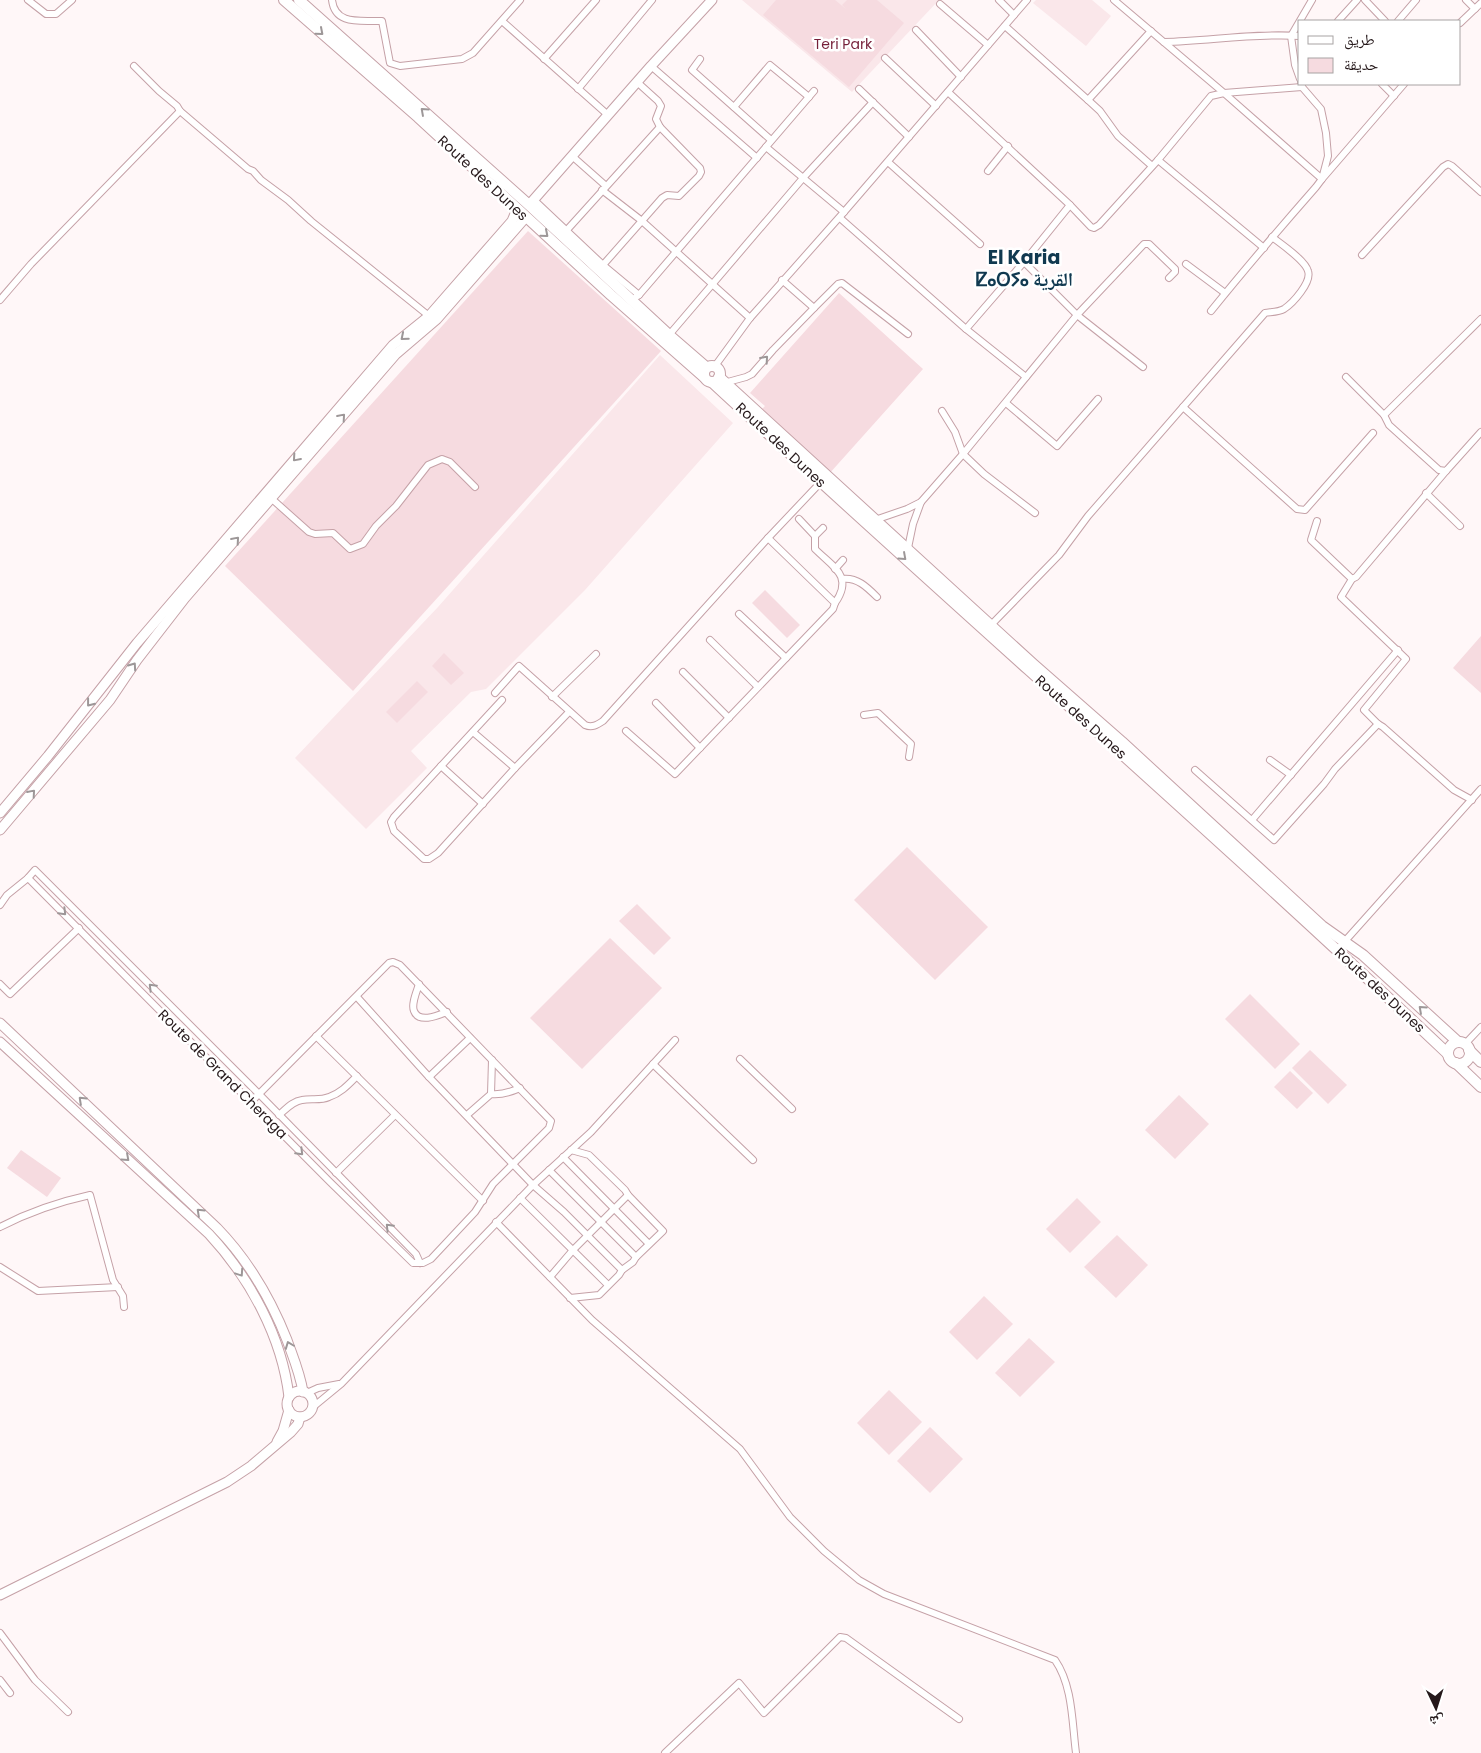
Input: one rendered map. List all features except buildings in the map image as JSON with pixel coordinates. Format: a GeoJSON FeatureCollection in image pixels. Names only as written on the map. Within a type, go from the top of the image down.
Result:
{"type":"FeatureCollection","features":[{"type":"Feature","properties":{"kind":"main road","name":"Route des Dunes"},"geometry":{"type":"LineString","coordinates":[[284,0],[418,117],[526,217],[714,375],[821,482],[871,522],[908,548],[1322,926],[1448,1054]]}},
{"type":"Feature","properties":{"kind":"main road","name":"Route des Dunes"},"geometry":{"type":"LineString","coordinates":[[299,0],[531,202],[635,298],[669,335],[871,522],[1341,946],[1363,955],[1481,1062]]}},
{"type":"Feature","properties":{"kind":"main road"},"geometry":{"type":"LineString","coordinates":[[1456,1063],[1462,1063],[1469,1055],[1464,1045],[1452,1045],[1448,1054],[1452,1061],[1481,1087]]}},
{"type":"Feature","properties":{"kind":"street"},"geometry":{"type":"LineString","coordinates":[[28,0],[46,14],[56,14],[72,0]]}},
{"type":"Feature","properties":{"kind":"street"},"geometry":{"type":"LineString","coordinates":[[332,0],[333,9],[338,16],[346,20],[382,21],[390,62],[395,65],[462,59],[473,53],[520,0]]}},
{"type":"Feature","properties":{"kind":"street"},"geometry":{"type":"LineString","coordinates":[[544,59],[596,0]]}},
{"type":"Feature","properties":{"kind":"street"},"geometry":{"type":"LineString","coordinates":[[578,89],[652,0]]}},
{"type":"Feature","properties":{"kind":"street"},"geometry":{"type":"LineString","coordinates":[[712,0],[531,202],[603,265],[635,298],[814,91]]}},
{"type":"Feature","properties":{"kind":"street"},"geometry":{"type":"LineString","coordinates":[[999,0],[1014,15]]}},
{"type":"Feature","properties":{"kind":"street"},"geometry":{"type":"LineString","coordinates":[[908,334],[842,283],[838,284],[814,308],[752,374],[746,378],[714,375],[750,318],[842,215],[1027,0]]}},
{"type":"Feature","properties":{"kind":"street"},"geometry":{"type":"LineString","coordinates":[[1114,0],[1322,179]]}},
{"type":"Feature","properties":{"kind":"street"},"geometry":{"type":"LineString","coordinates":[[1300,20],[1312,0]]}},
{"type":"Feature","properties":{"kind":"street"},"geometry":{"type":"LineString","coordinates":[[1339,20],[1357,0]]}},
{"type":"Feature","properties":{"kind":"street"},"geometry":{"type":"LineString","coordinates":[[1365,0],[1384,20]]}},
{"type":"Feature","properties":{"kind":"street"},"geometry":{"type":"LineString","coordinates":[[1399,20],[1416,0]]}},
{"type":"Feature","properties":{"kind":"street"},"geometry":{"type":"LineString","coordinates":[[1466,0],[1475,9]]}},
{"type":"Feature","properties":{"kind":"street"},"geometry":{"type":"LineString","coordinates":[[1461,22],[1481,3]]}},
{"type":"Feature","properties":{"kind":"street"},"geometry":{"type":"LineString","coordinates":[[940,4],[988,45]]}},
{"type":"Feature","properties":{"kind":"street"},"geometry":{"type":"LineString","coordinates":[[502,21],[608,115]]}},
{"type":"Feature","properties":{"kind":"street"},"geometry":{"type":"LineString","coordinates":[[1298,24],[1291,36],[1298,74]]}},
{"type":"Feature","properties":{"kind":"street"},"geometry":{"type":"LineString","coordinates":[[1005,26],[1100,111],[1118,136],[1152,166]]}},
{"type":"Feature","properties":{"kind":"street"},"geometry":{"type":"LineString","coordinates":[[916,30],[961,77]]}},
{"type":"Feature","properties":{"kind":"street"},"geometry":{"type":"LineString","coordinates":[[1088,100],[1151,31]]}},
{"type":"Feature","properties":{"kind":"street"},"geometry":{"type":"LineString","coordinates":[[1164,42],[1209,41],[1249,35],[1298,36]]}},
{"type":"Feature","properties":{"kind":"street"},"geometry":{"type":"LineString","coordinates":[[885,58],[936,106]]}},
{"type":"Feature","properties":{"kind":"street"},"geometry":{"type":"LineString","coordinates":[[700,59],[692,70],[771,140]]}},
{"type":"Feature","properties":{"kind":"street"},"geometry":{"type":"LineString","coordinates":[[734,107],[770,65],[809,97]]}},
{"type":"Feature","properties":{"kind":"street"},"geometry":{"type":"LineString","coordinates":[[134,66],[180,111],[248,169],[253,171],[261,180],[429,316]]}},
{"type":"Feature","properties":{"kind":"street"},"geometry":{"type":"LineString","coordinates":[[651,66],[757,158]]}},
{"type":"Feature","properties":{"kind":"street"},"geometry":{"type":"LineString","coordinates":[[603,265],[662,198],[667,195],[679,196],[701,172],[700,168],[660,127],[656,119],[661,106],[637,82]]}},
{"type":"Feature","properties":{"kind":"street"},"geometry":{"type":"LineString","coordinates":[[1383,85],[1394,96]]}},
{"type":"Feature","properties":{"kind":"street"},"geometry":{"type":"LineString","coordinates":[[1211,311],[1403,85]]}},
{"type":"Feature","properties":{"kind":"street"},"geometry":{"type":"LineString","coordinates":[[948,92],[1008,146],[1070,205],[1090,227],[1094,228],[1099,225],[1158,160],[1211,96],[1224,93],[1302,86],[1320,109],[1326,133],[1328,156],[1322,179]]}},
{"type":"Feature","properties":{"kind":"street"},"geometry":{"type":"LineString","coordinates":[[859,89],[909,137]]}},
{"type":"Feature","properties":{"kind":"street"},"geometry":{"type":"LineString","coordinates":[[669,335],[802,178],[873,102]]}},
{"type":"Feature","properties":{"kind":"street"},"geometry":{"type":"LineString","coordinates":[[0,300],[31,264],[180,111]]}},
{"type":"Feature","properties":{"kind":"street"},"geometry":{"type":"LineString","coordinates":[[566,231],[660,127]]}},
{"type":"Feature","properties":{"kind":"street"},"geometry":{"type":"LineString","coordinates":[[988,171],[1008,146]]}},
{"type":"Feature","properties":{"kind":"street"},"geometry":{"type":"LineString","coordinates":[[766,147],[966,329],[1026,377]]}},
{"type":"Feature","properties":{"kind":"street"},"geometry":{"type":"LineString","coordinates":[[572,156],[604,188],[750,318]]}},
{"type":"Feature","properties":{"kind":"street"},"geometry":{"type":"LineString","coordinates":[[1158,160],[1264,248]]}},
{"type":"Feature","properties":{"kind":"street"},"geometry":{"type":"LineString","coordinates":[[888,162],[980,244]]}},
{"type":"Feature","properties":{"kind":"street"},"geometry":{"type":"LineString","coordinates":[[1362,255],[1442,167],[1448,164],[1452,166],[1481,192]]}},
{"type":"Feature","properties":{"kind":"street"},"geometry":{"type":"LineString","coordinates":[[966,329],[1070,205]]}},
{"type":"Feature","properties":{"kind":"street"},"geometry":{"type":"LineString","coordinates":[[0,813],[48,756],[134,647],[394,345],[429,316],[512,221],[517,209]]}},
{"type":"Feature","properties":{"kind":"street"},"geometry":{"type":"LineString","coordinates":[[0,830],[110,700],[137,660],[185,598],[396,354],[437,319],[526,217]]}},
{"type":"Feature","properties":{"kind":"street"},"geometry":{"type":"LineString","coordinates":[[991,625],[1059,555],[1088,516],[1265,313],[1284,309],[1307,283],[1309,279],[1308,270],[1294,253],[1272,237]]}},
{"type":"Feature","properties":{"kind":"street"},"geometry":{"type":"LineString","coordinates":[[908,548],[913,524],[921,502],[1006,403],[1077,315],[1146,243],[1175,269],[1175,272],[1169,278]]}},
{"type":"Feature","properties":{"kind":"street"},"geometry":{"type":"LineString","coordinates":[[1024,262],[1077,315],[1142,367]]}},
{"type":"Feature","properties":{"kind":"street"},"geometry":{"type":"LineString","coordinates":[[1186,264],[1225,293]]}},
{"type":"Feature","properties":{"kind":"street"},"geometry":{"type":"LineString","coordinates":[[782,280],[814,308]]}},
{"type":"Feature","properties":{"kind":"street"},"geometry":{"type":"LineString","coordinates":[[1384,415],[1481,318]]}},
{"type":"Feature","properties":{"kind":"street"},"geometry":{"type":"LineString","coordinates":[[1346,377],[1384,415],[1389,425],[1439,470],[1446,471]]}},
{"type":"Feature","properties":{"kind":"street"},"geometry":{"type":"LineString","coordinates":[[1006,403],[1057,446],[1098,399]]}},
{"type":"Feature","properties":{"kind":"street"},"geometry":{"type":"LineString","coordinates":[[1183,407],[1189,410],[1301,511],[1305,510],[1373,433]]}},
{"type":"Feature","properties":{"kind":"street"},"geometry":{"type":"LineString","coordinates":[[942,411],[955,432],[963,454],[984,474],[1035,513]]}},
{"type":"Feature","properties":{"kind":"street"},"geometry":{"type":"LineString","coordinates":[[1472,800],[1454,790],[1364,710],[1406,659],[1341,597],[1352,579],[1356,577],[1426,493],[1481,432]]}},
{"type":"Feature","properties":{"kind":"street"},"geometry":{"type":"LineString","coordinates":[[272,499],[309,532],[315,534],[333,533],[350,549],[363,544],[376,526],[396,506],[428,466],[435,462],[442,459],[450,462],[474,487]]}},
{"type":"Feature","properties":{"kind":"street"},"geometry":{"type":"LineString","coordinates":[[495,693],[519,666],[568,712],[589,727],[603,721],[821,482]]}},
{"type":"Feature","properties":{"kind":"street"},"geometry":{"type":"LineString","coordinates":[[1426,493],[1460,526]]}},
{"type":"Feature","properties":{"kind":"street"},"geometry":{"type":"LineString","coordinates":[[871,522],[921,502]]}},
{"type":"Feature","properties":{"kind":"street"},"geometry":{"type":"LineString","coordinates":[[626,731],[675,774],[832,609],[841,595],[844,584],[835,569],[815,549],[815,536],[798,519]]}},
{"type":"Feature","properties":{"kind":"street"},"geometry":{"type":"LineString","coordinates":[[1317,521],[1311,540],[1352,579]]}},
{"type":"Feature","properties":{"kind":"street"},"geometry":{"type":"LineString","coordinates":[[815,536],[823,528]]}},
{"type":"Feature","properties":{"kind":"street"},"geometry":{"type":"LineString","coordinates":[[768,538],[835,603]]}},
{"type":"Feature","properties":{"kind":"street"},"geometry":{"type":"LineString","coordinates":[[835,569],[843,560]]}},
{"type":"Feature","properties":{"kind":"street"},"geometry":{"type":"LineString","coordinates":[[842,579],[850,578],[858,581],[877,597]]}},
{"type":"Feature","properties":{"kind":"street"},"geometry":{"type":"LineString","coordinates":[[739,614],[786,658]]}},
{"type":"Feature","properties":{"kind":"street"},"geometry":{"type":"LineString","coordinates":[[710,640],[758,687]]}},
{"type":"Feature","properties":{"kind":"street"},"geometry":{"type":"LineString","coordinates":[[1252,820],[1398,650]]}},
{"type":"Feature","properties":{"kind":"street"},"geometry":{"type":"LineString","coordinates":[[552,696],[596,654]]}},
{"type":"Feature","properties":{"kind":"street"},"geometry":{"type":"LineString","coordinates":[[683,672],[729,718]]}},
{"type":"Feature","properties":{"kind":"street"},"geometry":{"type":"LineString","coordinates":[[502,700],[391,822],[394,831],[424,859],[434,856],[568,712]]}},
{"type":"Feature","properties":{"kind":"street"},"geometry":{"type":"LineString","coordinates":[[656,703],[700,748]]}},
{"type":"Feature","properties":{"kind":"street"},"geometry":{"type":"LineString","coordinates":[[864,715],[878,712],[911,744],[909,757]]}},
{"type":"Feature","properties":{"kind":"street"},"geometry":{"type":"LineString","coordinates":[[1195,770],[1274,840],[1378,724]]}},
{"type":"Feature","properties":{"kind":"street"},"geometry":{"type":"LineString","coordinates":[[473,732],[514,768]]}},
{"type":"Feature","properties":{"kind":"street"},"geometry":{"type":"LineString","coordinates":[[1270,760],[1291,775]]}},
{"type":"Feature","properties":{"kind":"street"},"geometry":{"type":"LineString","coordinates":[[441,766],[483,804]]}},
{"type":"Feature","properties":{"kind":"street"},"geometry":{"type":"LineString","coordinates":[[1341,946],[1481,789]]}},
{"type":"Feature","properties":{"kind":"street"},"geometry":{"type":"LineString","coordinates":[[0,905],[35,870],[259,1094],[416,1254],[420,1263],[431,1259],[484,1201],[493,1184],[550,1125],[549,1118],[447,1012],[398,963],[391,962],[357,997],[316,1036],[259,1094],[251,1102]]}},
{"type":"Feature","properties":{"kind":"street","name":"Route de Grand Cheraga"},"geometry":{"type":"LineString","coordinates":[[28,878],[411,1262],[415,1264],[420,1263]]}},
{"type":"Feature","properties":{"kind":"street"},"geometry":{"type":"LineString","coordinates":[[0,984],[10,994],[79,928]]}},
{"type":"Feature","properties":{"kind":"street"},"geometry":{"type":"LineString","coordinates":[[419,984],[414,1012],[417,1015],[429,1018],[447,1012]]}},
{"type":"Feature","properties":{"kind":"street"},"geometry":{"type":"LineString","coordinates":[[357,997],[533,1185],[544,1193],[622,1270]]}},
{"type":"Feature","properties":{"kind":"street"},"geometry":{"type":"LineString","coordinates":[[0,1023],[217,1228],[237,1250],[255,1274],[270,1300],[305,1392],[312,1399],[313,1407]]}},
{"type":"Feature","properties":{"kind":"street"},"geometry":{"type":"LineString","coordinates":[[1464,1045],[1481,1027]]}},
{"type":"Feature","properties":{"kind":"street"},"geometry":{"type":"LineString","coordinates":[[316,1036],[484,1201]]}},
{"type":"Feature","properties":{"kind":"street"},"geometry":{"type":"LineString","coordinates":[[430,1077],[470,1038]]}},
{"type":"Feature","properties":{"kind":"street"},"geometry":{"type":"LineString","coordinates":[[288,1410],[294,1416],[307,1415],[313,1407],[340,1384],[496,1222],[591,1132],[675,1040]]}},
{"type":"Feature","properties":{"kind":"street"},"geometry":{"type":"LineString","coordinates":[[0,1042],[209,1234],[229,1256],[249,1286],[266,1319],[283,1366],[289,1397],[288,1410],[283,1431],[276,1444]]}},
{"type":"Feature","properties":{"kind":"street"},"geometry":{"type":"LineString","coordinates":[[740,1059],[792,1109]]}},
{"type":"Feature","properties":{"kind":"street"},"geometry":{"type":"LineString","coordinates":[[491,1094],[492,1060]]}},
{"type":"Feature","properties":{"kind":"street"},"geometry":{"type":"LineString","coordinates":[[653,1064],[753,1160]]}},
{"type":"Feature","properties":{"kind":"street"},"geometry":{"type":"LineString","coordinates":[[279,1115],[301,1100],[324,1099],[342,1092],[357,1076]]}},
{"type":"Feature","properties":{"kind":"street"},"geometry":{"type":"LineString","coordinates":[[466,1115],[491,1094],[511,1092],[520,1088]]}},
{"type":"Feature","properties":{"kind":"street"},"geometry":{"type":"LineString","coordinates":[[336,1173],[395,1115]]}},
{"type":"Feature","properties":{"kind":"street"},"geometry":{"type":"LineString","coordinates":[[570,1298],[596,1296],[620,1275],[622,1270],[633,1262],[662,1231],[590,1155],[571,1150]]}},
{"type":"Feature","properties":{"kind":"street"},"geometry":{"type":"LineString","coordinates":[[563,1157],[649,1244]]}},
{"type":"Feature","properties":{"kind":"street"},"geometry":{"type":"LineString","coordinates":[[549,1170],[636,1257]]}},
{"type":"Feature","properties":{"kind":"street"},"geometry":{"type":"LineString","coordinates":[[0,1227],[19,1217],[58,1202],[90,1195],[113,1280],[123,1296],[124,1306]]}},
{"type":"Feature","properties":{"kind":"street"},"geometry":{"type":"LineString","coordinates":[[550,1277],[573,1250],[628,1195]]}},
{"type":"Feature","properties":{"kind":"street"},"geometry":{"type":"LineString","coordinates":[[520,1198],[608,1285]]}},
{"type":"Feature","properties":{"kind":"street"},"geometry":{"type":"LineString","coordinates":[[496,1222],[592,1320],[740,1448],[790,1517],[824,1551],[859,1580],[884,1594],[1055,1660],[1063,1671],[1068,1690],[1076,1753]]}},
{"type":"Feature","properties":{"kind":"street"},"geometry":{"type":"LineString","coordinates":[[0,1267],[38,1291],[118,1288]]}},
{"type":"Feature","properties":{"kind":"street"},"geometry":{"type":"LineString","coordinates":[[289,1397],[294,1393],[340,1384]]}},
{"type":"Feature","properties":{"kind":"street"},"geometry":{"type":"LineString","coordinates":[[0,1595],[227,1482],[251,1466],[293,1430],[300,1417]]}},
{"type":"Feature","properties":{"kind":"street"},"geometry":{"type":"LineString","coordinates":[[1,1637],[35,1680],[68,1712]]}},
{"type":"Feature","properties":{"kind":"street"},"geometry":{"type":"LineString","coordinates":[[665,1753],[738,1683],[764,1713],[840,1637],[846,1638],[960,1719]]}},
{"type":"Feature","properties":{"kind":"street"},"geometry":{"type":"LineString","coordinates":[[0,1680],[10,1693]]}},
{"type":"Feature","properties":{"kind":"shaded area","name":"Teri Park"},"geometry":{"type":"Polygon","coordinates":[[[742,0],[939,0],[852,92],[742,0]]]}},
{"type":"Feature","properties":{"kind":"shaded area"},"geometry":{"type":"Polygon","coordinates":[[[1036,0],[1092,0],[1111,16],[1086,46],[1033,3],[1036,0]]]}},
{"type":"Feature","properties":{"kind":"shaded area"},"geometry":{"type":"Polygon","coordinates":[[[660,355],[733,423],[585,590],[486,689],[471,692],[411,751],[427,768],[366,829],[295,758],[438,607],[660,355]]]}},
{"type":"Feature","properties":{"kind":"green space","name":"Teri Park"},"geometry":{"type":"Polygon","coordinates":[[[776,0],[835,0],[846,9],[842,5],[847,0],[877,0],[904,23],[849,87],[763,15],[776,0]]]}},
{"type":"Feature","properties":{"kind":"green space"},"geometry":{"type":"Polygon","coordinates":[[[528,231],[661,351],[353,691],[225,566],[528,231]]]}},
{"type":"Feature","properties":{"kind":"green space"},"geometry":{"type":"Polygon","coordinates":[[[839,293],[923,369],[829,474],[762,409],[765,406],[750,393],[839,293]]]}},
{"type":"Feature","properties":{"kind":"green space"},"geometry":{"type":"Polygon","coordinates":[[[765,590],[800,625],[787,638],[752,603],[765,590]]]}},
{"type":"Feature","properties":{"kind":"green space"},"geometry":{"type":"Polygon","coordinates":[[[1481,636],[1481,693],[1453,668],[1481,636]]]}},
{"type":"Feature","properties":{"kind":"green space"},"geometry":{"type":"Polygon","coordinates":[[[444,653],[464,673],[451,685],[432,666],[444,653]]]}},
{"type":"Feature","properties":{"kind":"green space"},"geometry":{"type":"Polygon","coordinates":[[[417,681],[428,692],[397,723],[386,712],[417,681]]]}},
{"type":"Feature","properties":{"kind":"green space"},"geometry":{"type":"Polygon","coordinates":[[[907,847],[988,927],[935,980],[854,900],[907,847]]]}},
{"type":"Feature","properties":{"kind":"green space"},"geometry":{"type":"Polygon","coordinates":[[[637,904],[671,938],[654,955],[619,921],[637,904]]]}},
{"type":"Feature","properties":{"kind":"green space"},"geometry":{"type":"Polygon","coordinates":[[[610,938],[662,988],[582,1069],[530,1018],[610,938]]]}},
{"type":"Feature","properties":{"kind":"green space"},"geometry":{"type":"Polygon","coordinates":[[[1250,994],[1300,1044],[1275,1069],[1225,1019],[1250,994]]]}},
{"type":"Feature","properties":{"kind":"green space"},"geometry":{"type":"Polygon","coordinates":[[[1310,1050],[1347,1085],[1328,1104],[1292,1068],[1310,1050]]]}},
{"type":"Feature","properties":{"kind":"green space"},"geometry":{"type":"Polygon","coordinates":[[[1290,1071],[1313,1093],[1297,1109],[1274,1087],[1290,1071]]]}},
{"type":"Feature","properties":{"kind":"green space"},"geometry":{"type":"Polygon","coordinates":[[[1179,1095],[1209,1124],[1175,1159],[1145,1130],[1179,1095]]]}},
{"type":"Feature","properties":{"kind":"green space"},"geometry":{"type":"Polygon","coordinates":[[[21,1150],[61,1178],[47,1197],[7,1168],[21,1150]]]}},
{"type":"Feature","properties":{"kind":"green space"},"geometry":{"type":"Polygon","coordinates":[[[1077,1198],[1101,1222],[1070,1253],[1046,1229],[1077,1198]]]}},
{"type":"Feature","properties":{"kind":"green space"},"geometry":{"type":"Polygon","coordinates":[[[1117,1235],[1148,1265],[1116,1298],[1084,1267],[1117,1235]]]}},
{"type":"Feature","properties":{"kind":"green space"},"geometry":{"type":"Polygon","coordinates":[[[984,1296],[1013,1324],[977,1360],[949,1332],[984,1296]]]}},
{"type":"Feature","properties":{"kind":"green space"},"geometry":{"type":"Polygon","coordinates":[[[1029,1338],[1055,1362],[1020,1397],[995,1373],[1029,1338]]]}},
{"type":"Feature","properties":{"kind":"green space"},"geometry":{"type":"Polygon","coordinates":[[[889,1390],[922,1422],[889,1455],[857,1423],[889,1390]]]}},
{"type":"Feature","properties":{"kind":"green space"},"geometry":{"type":"Polygon","coordinates":[[[930,1427],[963,1459],[930,1493],[897,1461],[930,1427]]]}},
{"type":"Feature","properties":{"kind":"district","name":"El Karia ⵇⴰⵔⵢⴰ القرية"},"geometry":{"type":"Point","coordinates":[1024,268]}}]}
